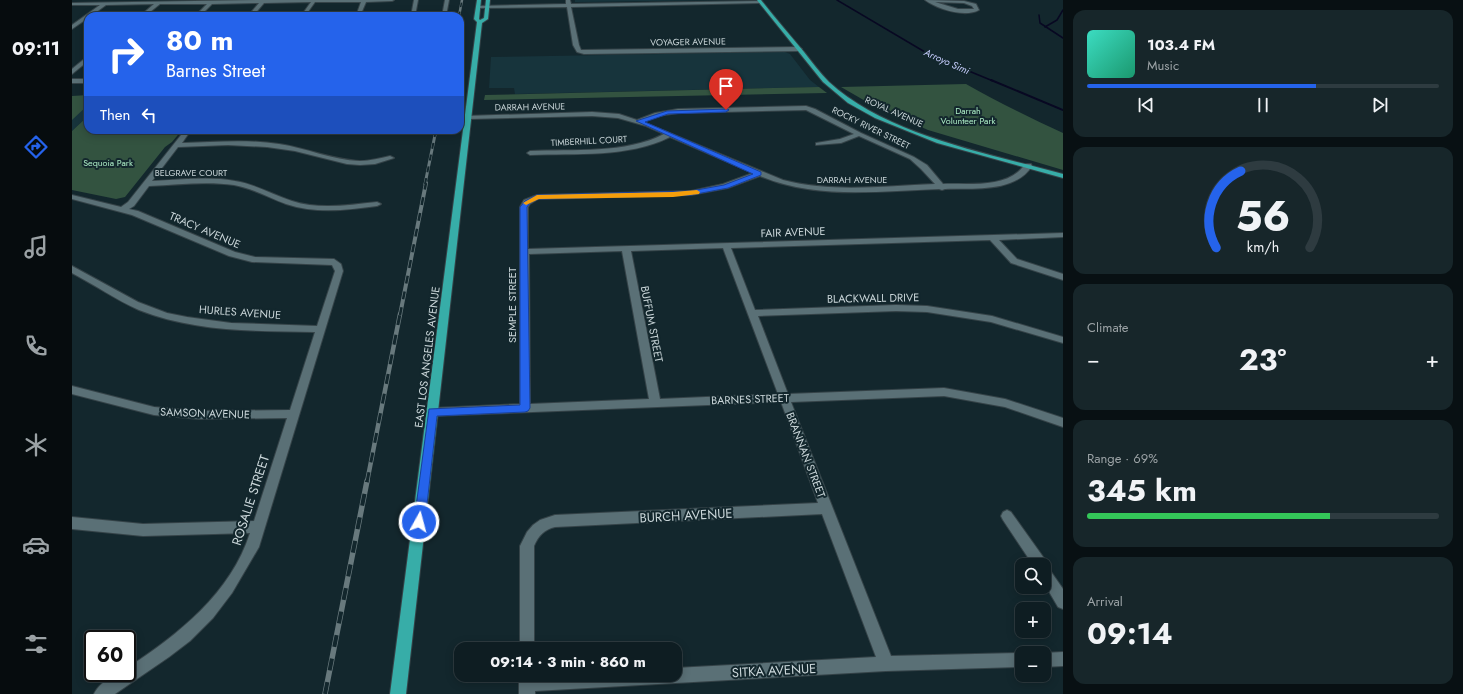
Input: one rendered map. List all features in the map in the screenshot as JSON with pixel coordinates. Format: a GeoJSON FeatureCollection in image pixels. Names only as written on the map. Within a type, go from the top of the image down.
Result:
{"type":"FeatureCollection","features":[{"type":"Feature","properties":{"kind":"main road","name":"EAST LOS ANGELES AVENUE"},"geometry":{"type":"LineString","coordinates":[[478,0],[476,19],[480,22]]}},
{"type":"Feature","properties":{"kind":"main road","name":"EAST LOS ANGELES AVENUE"},"geometry":{"type":"LineString","coordinates":[[480,22],[486,19],[488,0]]}},
{"type":"Feature","properties":{"kind":"main road","name":"ROYAL AVENUE"},"geometry":{"type":"LineString","coordinates":[[760,1],[828,84],[849,100],[876,115],[922,134],[1063,176]]}},
{"type":"Feature","properties":{"kind":"main road","name":"EAST LOS ANGELES AVENUE"},"geometry":{"type":"LineString","coordinates":[[398,694],[480,22]]}},
{"type":"Feature","properties":{"kind":"street"},"geometry":{"type":"LineString","coordinates":[[72,4],[392,0]]}},
{"type":"Feature","properties":{"kind":"street"},"geometry":{"type":"LineString","coordinates":[[413,12],[416,0]]}},
{"type":"Feature","properties":{"kind":"street"},"geometry":{"type":"LineString","coordinates":[[445,12],[448,0]]}},
{"type":"Feature","properties":{"kind":"street"},"geometry":{"type":"LineString","coordinates":[[926,0],[956,10],[977,10],[974,5],[964,2],[932,0]]}},
{"type":"Feature","properties":{"kind":"street"},"geometry":{"type":"LineString","coordinates":[[253,12],[263,1]]}},
{"type":"Feature","properties":{"kind":"street"},"geometry":{"type":"LineString","coordinates":[[306,12],[314,1]]}},
{"type":"Feature","properties":{"kind":"street"},"geometry":{"type":"LineString","coordinates":[[360,12],[364,1]]}},
{"type":"Feature","properties":{"kind":"street"},"geometry":{"type":"LineString","coordinates":[[478,7],[569,3],[760,1]]}},
{"type":"Feature","properties":{"kind":"street"},"geometry":{"type":"LineString","coordinates":[[201,12],[211,2]]}},
{"type":"Feature","properties":{"kind":"street"},"geometry":{"type":"LineString","coordinates":[[147,12],[159,3]]}},
{"type":"Feature","properties":{"kind":"street","name":"VOYAGER AVENUE"},"geometry":{"type":"LineString","coordinates":[[569,3],[576,45],[579,51],[589,53],[799,49]]}},
{"type":"Feature","properties":{"kind":"street"},"geometry":{"type":"LineString","coordinates":[[94,12],[106,4]]}},
{"type":"Feature","properties":{"kind":"street"},"geometry":{"type":"LineString","coordinates":[[72,27],[84,19]]}},
{"type":"Feature","properties":{"kind":"street"},"geometry":{"type":"LineString","coordinates":[[72,72],[84,62]]}},
{"type":"Feature","properties":{"kind":"street"},"geometry":{"type":"LineString","coordinates":[[72,81],[84,81]]}},
{"type":"Feature","properties":{"kind":"street","name":"ROCKY RIVER STREET"},"geometry":{"type":"LineString","coordinates":[[639,121],[657,114],[678,111],[806,108],[818,111],[859,134],[912,158],[924,167],[942,188]]}},
{"type":"Feature","properties":{"kind":"street","name":"DARRAH AVENUE"},"geometry":{"type":"LineString","coordinates":[[468,117],[592,114],[619,116],[639,121],[758,174],[796,186],[819,190],[978,187],[1003,183],[1015,178],[1025,171],[1028,166]]}},
{"type":"Feature","properties":{"kind":"street"},"geometry":{"type":"LineString","coordinates":[[124,209],[131,204],[185,134]]}},
{"type":"Feature","properties":{"kind":"street","name":"TIMBERHILL COURT"},"geometry":{"type":"LineString","coordinates":[[530,153],[627,149],[652,143],[670,134]]}},
{"type":"Feature","properties":{"kind":"street"},"geometry":{"type":"LineString","coordinates":[[818,144],[841,141],[859,134]]}},
{"type":"Feature","properties":{"kind":"street"},"geometry":{"type":"LineString","coordinates":[[176,145],[272,145],[293,148],[342,162],[358,164],[376,163],[390,158]]}},
{"type":"Feature","properties":{"kind":"street","name":"SEMPLE STREET"},"geometry":{"type":"LineString","coordinates":[[525,408],[524,207],[527,202],[537,197],[691,193],[726,186],[758,174]]}},
{"type":"Feature","properties":{"kind":"street","name":"BELGRAVE COURT"},"geometry":{"type":"LineString","coordinates":[[146,184],[234,183],[298,205],[318,207],[377,204]]}},
{"type":"Feature","properties":{"kind":"street","name":"TRACY AVENUE"},"geometry":{"type":"LineString","coordinates":[[72,197],[124,209],[169,226],[208,245],[232,254],[255,260],[334,262]]}},
{"type":"Feature","properties":{"kind":"street","name":"FAIR AVENUE"},"geometry":{"type":"LineString","coordinates":[[524,252],[1063,235]]}},
{"type":"Feature","properties":{"kind":"street"},"geometry":{"type":"LineString","coordinates":[[992,237],[1014,261],[1063,277]]}},
{"type":"Feature","properties":{"kind":"street","name":"BRANNAN STREET"},"geometry":{"type":"LineString","coordinates":[[726,245],[886,664]]}},
{"type":"Feature","properties":{"kind":"street","name":"BUFFUM STREET"},"geometry":{"type":"LineString","coordinates":[[626,248],[655,403]]}},
{"type":"Feature","properties":{"kind":"street","name":"ROSALIE STREET"},"geometry":{"type":"LineString","coordinates":[[102,694],[118,681],[171,647],[210,611],[228,590],[242,568],[252,547],[257,527],[339,271],[338,266],[334,262]]}},
{"type":"Feature","properties":{"kind":"street","name":"HURLES AVENUE"},"geometry":{"type":"LineString","coordinates":[[72,269],[128,301],[166,315],[198,322],[234,326],[321,329]]}},
{"type":"Feature","properties":{"kind":"street","name":"BLACKWALL DRIVE"},"geometry":{"type":"LineString","coordinates":[[752,313],[896,308],[927,309],[992,319],[1063,340]]}},
{"type":"Feature","properties":{"kind":"street","name":"SAMSON AVENUE"},"geometry":{"type":"LineString","coordinates":[[72,390],[154,411],[199,415],[294,414]]}},
{"type":"Feature","properties":{"kind":"street","name":"BARNES STREET"},"geometry":{"type":"LineString","coordinates":[[433,412],[944,392],[973,395],[1002,401],[1063,423]]}},
{"type":"Feature","properties":{"kind":"street","name":"BURCH AVENUE"},"geometry":{"type":"LineString","coordinates":[[527,642],[526,546],[530,536],[537,528],[546,523],[555,521],[827,508]]}},
{"type":"Feature","properties":{"kind":"street"},"geometry":{"type":"LineString","coordinates":[[1007,516],[1036,558]]}},
{"type":"Feature","properties":{"kind":"street"},"geometry":{"type":"LineString","coordinates":[[72,523],[143,530],[257,527]]}},
{"type":"Feature","properties":{"kind":"street"},"geometry":{"type":"LineString","coordinates":[[1051,582],[1063,602]]}},
{"type":"Feature","properties":{"kind":"street"},"geometry":{"type":"LineString","coordinates":[[1051,660],[1063,659]]}},
{"type":"Feature","properties":{"kind":"street","name":"SITKA AVENUE"},"geometry":{"type":"LineString","coordinates":[[527,684],[886,664],[1015,660]]}},
{"type":"Feature","properties":{"kind":"shaded area"},"geometry":{"type":"Polygon","coordinates":[[[575,0],[720,0],[575,2],[575,0]]]}},
{"type":"Feature","properties":{"kind":"shaded area"},"geometry":{"type":"Polygon","coordinates":[[[785,52],[790,54],[810,80],[819,87],[515,94],[514,88],[489,88],[491,57],[785,52]]]}},
{"type":"Feature","properties":{"kind":"shaded area"},"geometry":{"type":"Polygon","coordinates":[[[72,101],[84,101],[84,120],[72,131],[72,101]]]}},
{"type":"Feature","properties":{"kind":"green space","name":"Darrah Volunteer Park"},"geometry":{"type":"Polygon","coordinates":[[[966,84],[1014,110],[1063,133],[1063,170],[928,130],[874,106],[841,87],[966,84]]]}},
{"type":"Feature","properties":{"kind":"green space"},"geometry":{"type":"Polygon","coordinates":[[[819,87],[827,93],[484,100],[485,95],[819,87]]]}},
{"type":"Feature","properties":{"kind":"green space"},"geometry":{"type":"Polygon","coordinates":[[[84,95],[84,109],[72,120],[72,96],[84,95]]]}},
{"type":"Feature","properties":{"kind":"green space","name":"Sequoia Park"},"geometry":{"type":"Polygon","coordinates":[[[84,120],[84,134],[179,134],[172,142],[165,147],[125,197],[116,199],[72,190],[72,131],[84,120]]]}},
{"type":"Feature","properties":{"kind":"waterway","name":"Arroyo Simi"},"geometry":{"type":"LineString","coordinates":[[837,0],[930,55],[993,81]]}},
{"type":"Feature","properties":{"kind":"waterway"},"geometry":{"type":"LineString","coordinates":[[1046,27],[1057,20],[1063,10]]}},
{"type":"Feature","properties":{"kind":"waterway"},"geometry":{"type":"LineString","coordinates":[[1039,15],[1040,23],[1046,27]]}},
{"type":"Feature","properties":{"kind":"waterway"},"geometry":{"type":"LineString","coordinates":[[1046,27],[1063,38]]}},
{"type":"Feature","properties":{"kind":"waterway","name":"Arroyo Simi"},"geometry":{"type":"LineString","coordinates":[[991,80],[1063,110]]}},
{"type":"Feature","properties":{"kind":"railway"},"geometry":{"type":"LineString","coordinates":[[460,12],[462,0]]}},
{"type":"Feature","properties":{"kind":"railway"},"geometry":{"type":"LineString","coordinates":[[425,184],[435,134]]}},
{"type":"Feature","properties":{"kind":"railway"},"geometry":{"type":"LineString","coordinates":[[400,315],[426,183]]}},
{"type":"Feature","properties":{"kind":"railway"},"geometry":{"type":"LineString","coordinates":[[367,482],[400,314]]}},
{"type":"Feature","properties":{"kind":"railway"},"geometry":{"type":"LineString","coordinates":[[325,694],[367,481]]}},
{"type":"Feature","properties":{"kind":"slow traffic"},"geometry":{"type":"LineString","coordinates":[[526,203],[537,197],[673,194],[697,192]]}},
{"type":"Feature","properties":{"kind":"route"},"geometry":{"type":"LineString","coordinates":[[419,522],[433,412],[525,408],[524,207],[527,202],[537,197],[691,193],[726,186],[758,174],[639,121],[667,112],[726,110]]}}]}
